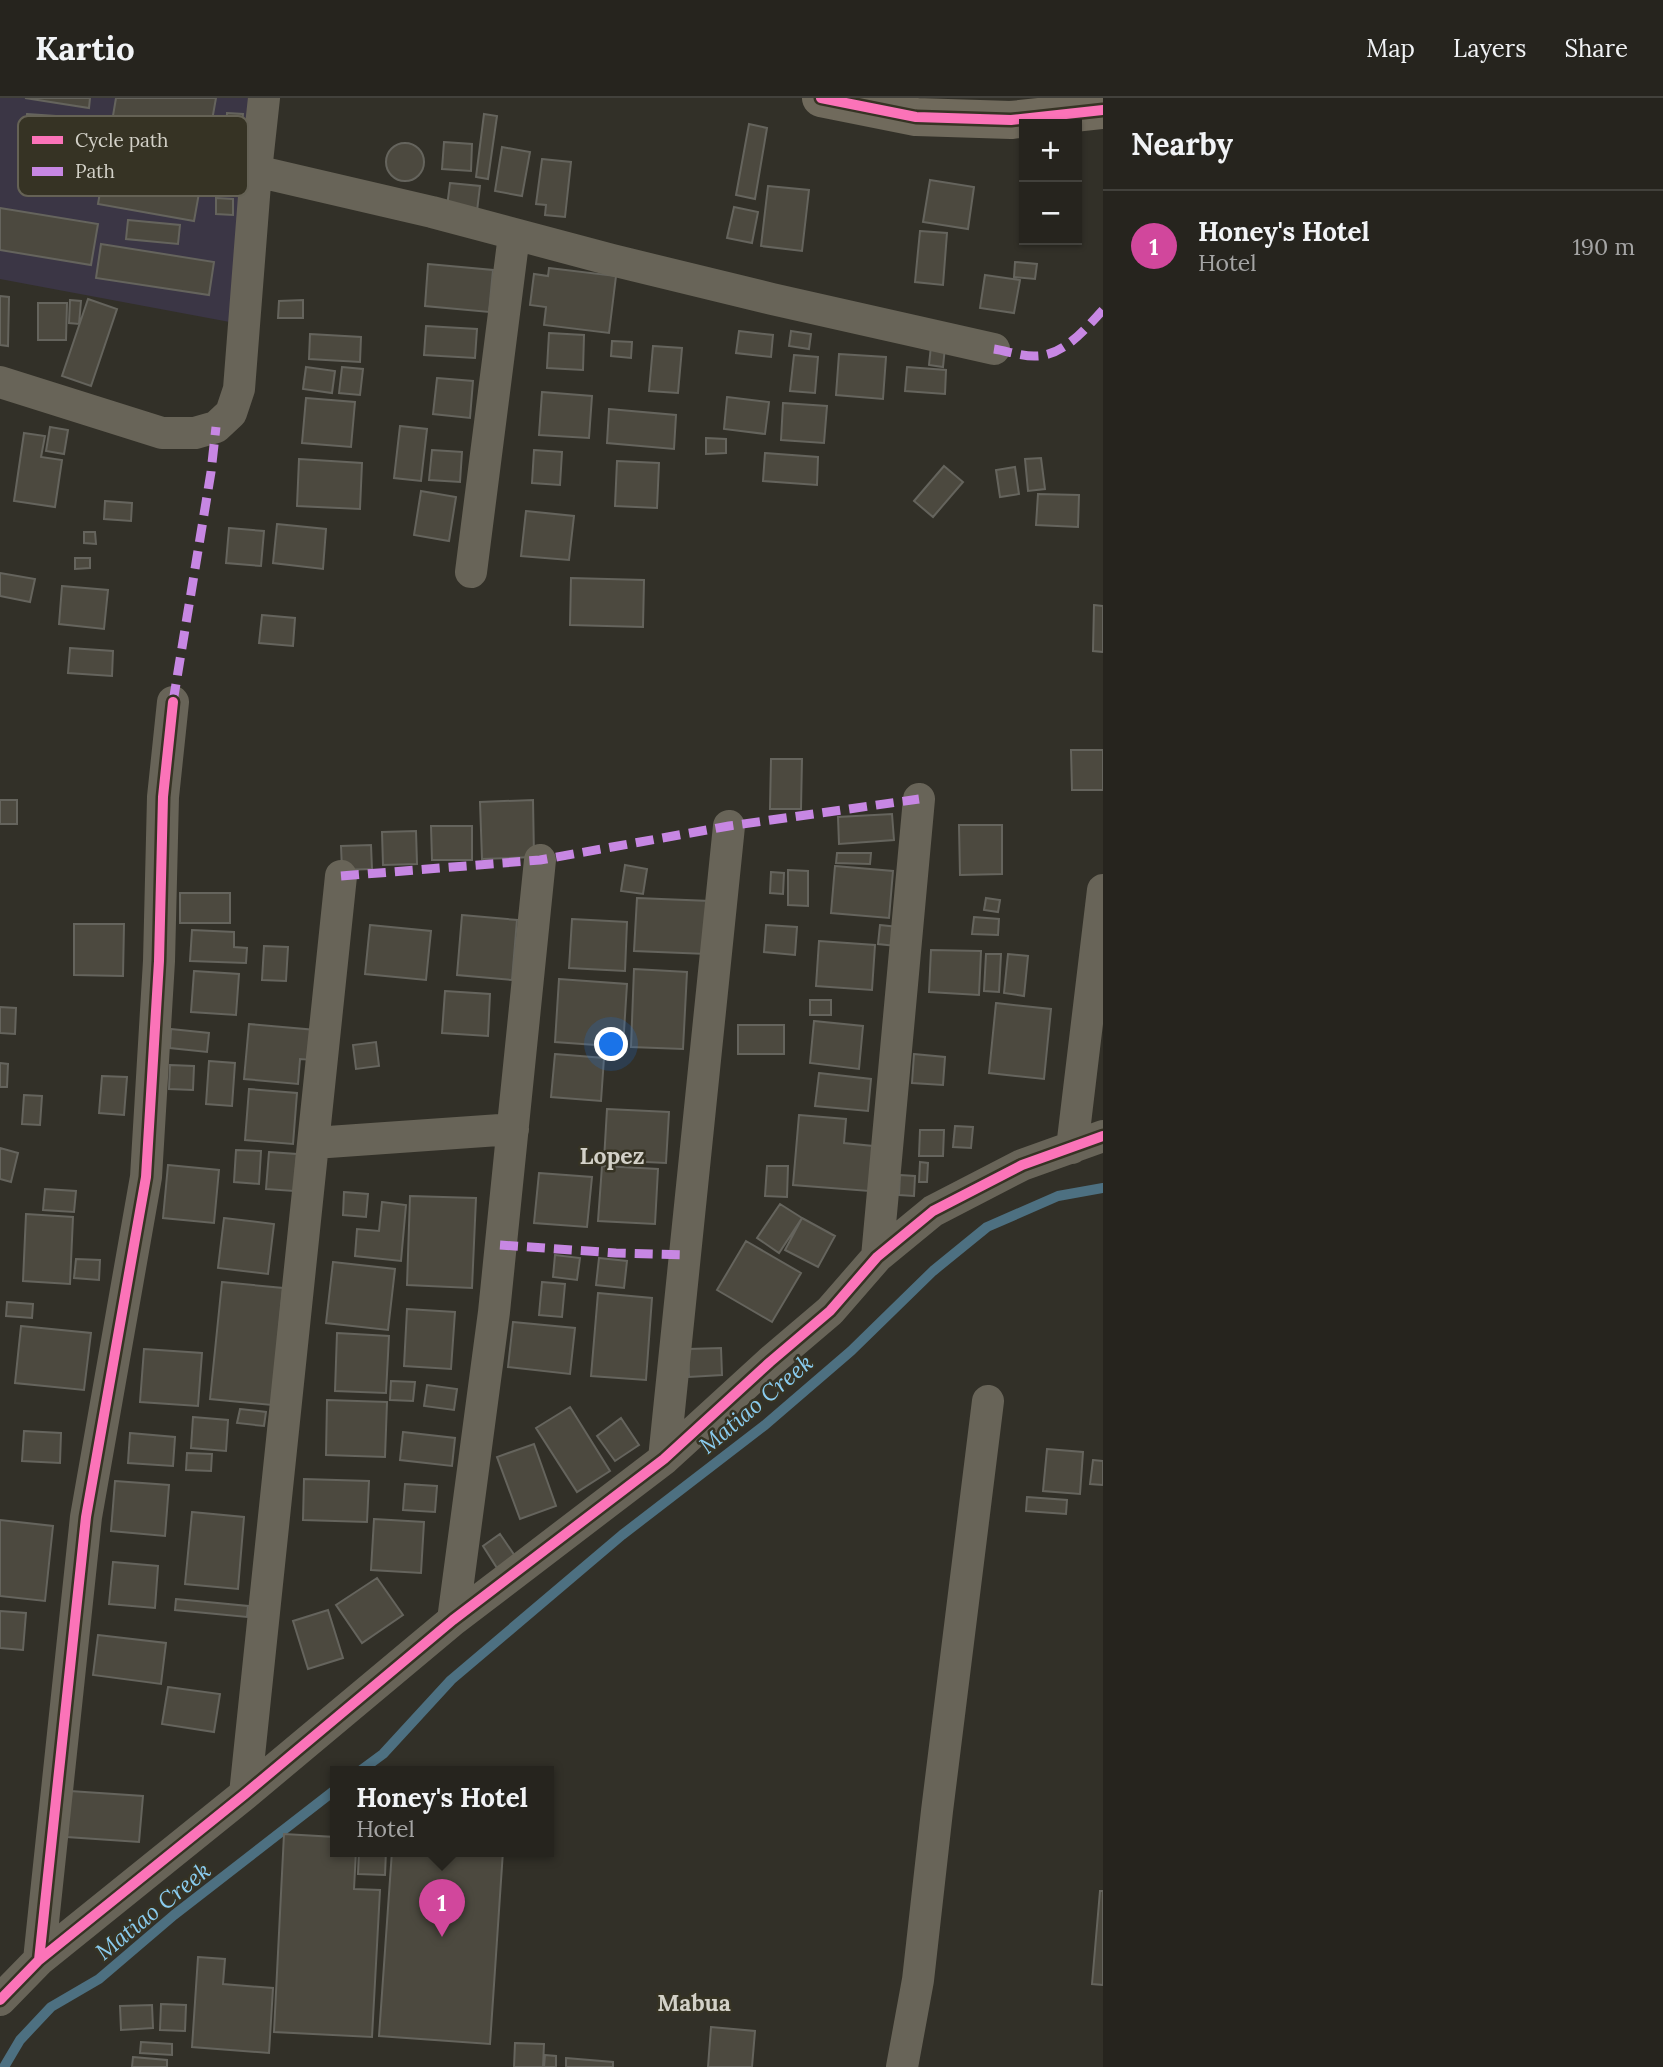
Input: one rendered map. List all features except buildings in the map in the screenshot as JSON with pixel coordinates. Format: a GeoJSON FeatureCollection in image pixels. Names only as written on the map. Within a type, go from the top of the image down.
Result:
{"type":"FeatureCollection","features":[{"type":"Feature","properties":{"kind":"highway"},"geometry":{"type":"LineString","coordinates":[[821,98],[916,117],[1011,120],[1103,110]]}},
{"type":"Feature","properties":{"kind":"street"},"geometry":{"type":"LineString","coordinates":[[0,382],[162,433],[195,433],[216,427],[231,413],[239,390],[264,98]]}},
{"type":"Feature","properties":{"kind":"street"},"geometry":{"type":"LineString","coordinates":[[256,171],[432,212],[772,299],[994,349]]}},
{"type":"Feature","properties":{"kind":"street"},"geometry":{"type":"LineString","coordinates":[[471,572],[514,235]]}},
{"type":"Feature","properties":{"kind":"street"},"geometry":{"type":"LineString","coordinates":[[39,1960],[86,1517],[146,1177],[159,961],[163,797],[173,702]]}},
{"type":"Feature","properties":{"kind":"street"},"geometry":{"type":"LineString","coordinates":[[877,1257],[919,799]]}},
{"type":"Feature","properties":{"kind":"street"},"geometry":{"type":"LineString","coordinates":[[664,1459],[729,825]]}},
{"type":"Feature","properties":{"kind":"street"},"geometry":{"type":"LineString","coordinates":[[453,1619],[494,1312],[540,860]]}},
{"type":"Feature","properties":{"kind":"street"},"geometry":{"type":"LineString","coordinates":[[244,1794],[341,876]]}},
{"type":"Feature","properties":{"kind":"street"},"geometry":{"type":"LineString","coordinates":[[1072,1148],[1103,890]]}},
{"type":"Feature","properties":{"kind":"street"},"geometry":{"type":"LineString","coordinates":[[314,1143],[513,1129]]}},
{"type":"Feature","properties":{"kind":"street"},"geometry":{"type":"LineString","coordinates":[[0,2000],[39,1960],[244,1794],[453,1619],[664,1459],[830,1311],[877,1257],[933,1211],[1022,1166],[1103,1136]]}},
{"type":"Feature","properties":{"kind":"street"},"geometry":{"type":"LineString","coordinates":[[902,2067],[918,1980],[988,1401]]}},
{"type":"Feature","properties":{"kind":"shaded area"},"geometry":{"type":"Polygon","coordinates":[[[0,98],[265,98],[235,323],[0,279],[0,98]]]}},
{"type":"Feature","properties":{"kind":"waterway","name":"Matiao Creek"},"geometry":{"type":"LineString","coordinates":[[367,1766],[383,1754],[451,1680],[622,1535],[765,1425],[851,1351],[933,1271],[987,1227],[1058,1196],[1103,1188]]}},
{"type":"Feature","properties":{"kind":"waterway","name":"Matiao Creek"},"geometry":{"type":"LineString","coordinates":[[4,2067],[20,2040],[51,2007],[99,1979],[174,1915],[330,1794]]}},
{"type":"Feature","properties":{"kind":"marked path"},"geometry":{"type":"LineString","coordinates":[[994,349],[1029,356],[1054,352],[1073,341],[1103,310]]}},
{"type":"Feature","properties":{"kind":"marked path"},"geometry":{"type":"LineString","coordinates":[[173,702],[216,427]]}},
{"type":"Feature","properties":{"kind":"marked path"},"geometry":{"type":"LineString","coordinates":[[341,876],[540,860],[729,826],[919,799]]}},
{"type":"Feature","properties":{"kind":"marked path"},"geometry":{"type":"LineString","coordinates":[[500,1245],[685,1255]]}},
{"type":"Feature","properties":{"kind":"cycle path"},"geometry":{"type":"LineString","coordinates":[[821,98],[916,117],[1011,120],[1103,110]]}},
{"type":"Feature","properties":{"kind":"cycle path"},"geometry":{"type":"LineString","coordinates":[[39,1960],[86,1517],[146,1177],[159,961],[163,797],[173,702]]}},
{"type":"Feature","properties":{"kind":"cycle path"},"geometry":{"type":"LineString","coordinates":[[0,2000],[39,1960],[245,1794],[453,1620],[664,1459],[830,1311],[877,1257],[933,1211],[1022,1165],[1103,1136]]}},
{"type":"Feature","properties":{"kind":"place","name":"Honey's Hotel"},"geometry":{"type":"Point","coordinates":[442,1937]}},
{"type":"Feature","properties":{"kind":"district","name":"Lopez"},"geometry":{"type":"Point","coordinates":[612,1156]}},
{"type":"Feature","properties":{"kind":"district","name":"Mabua"},"geometry":{"type":"Point","coordinates":[694,2003]}}]}
